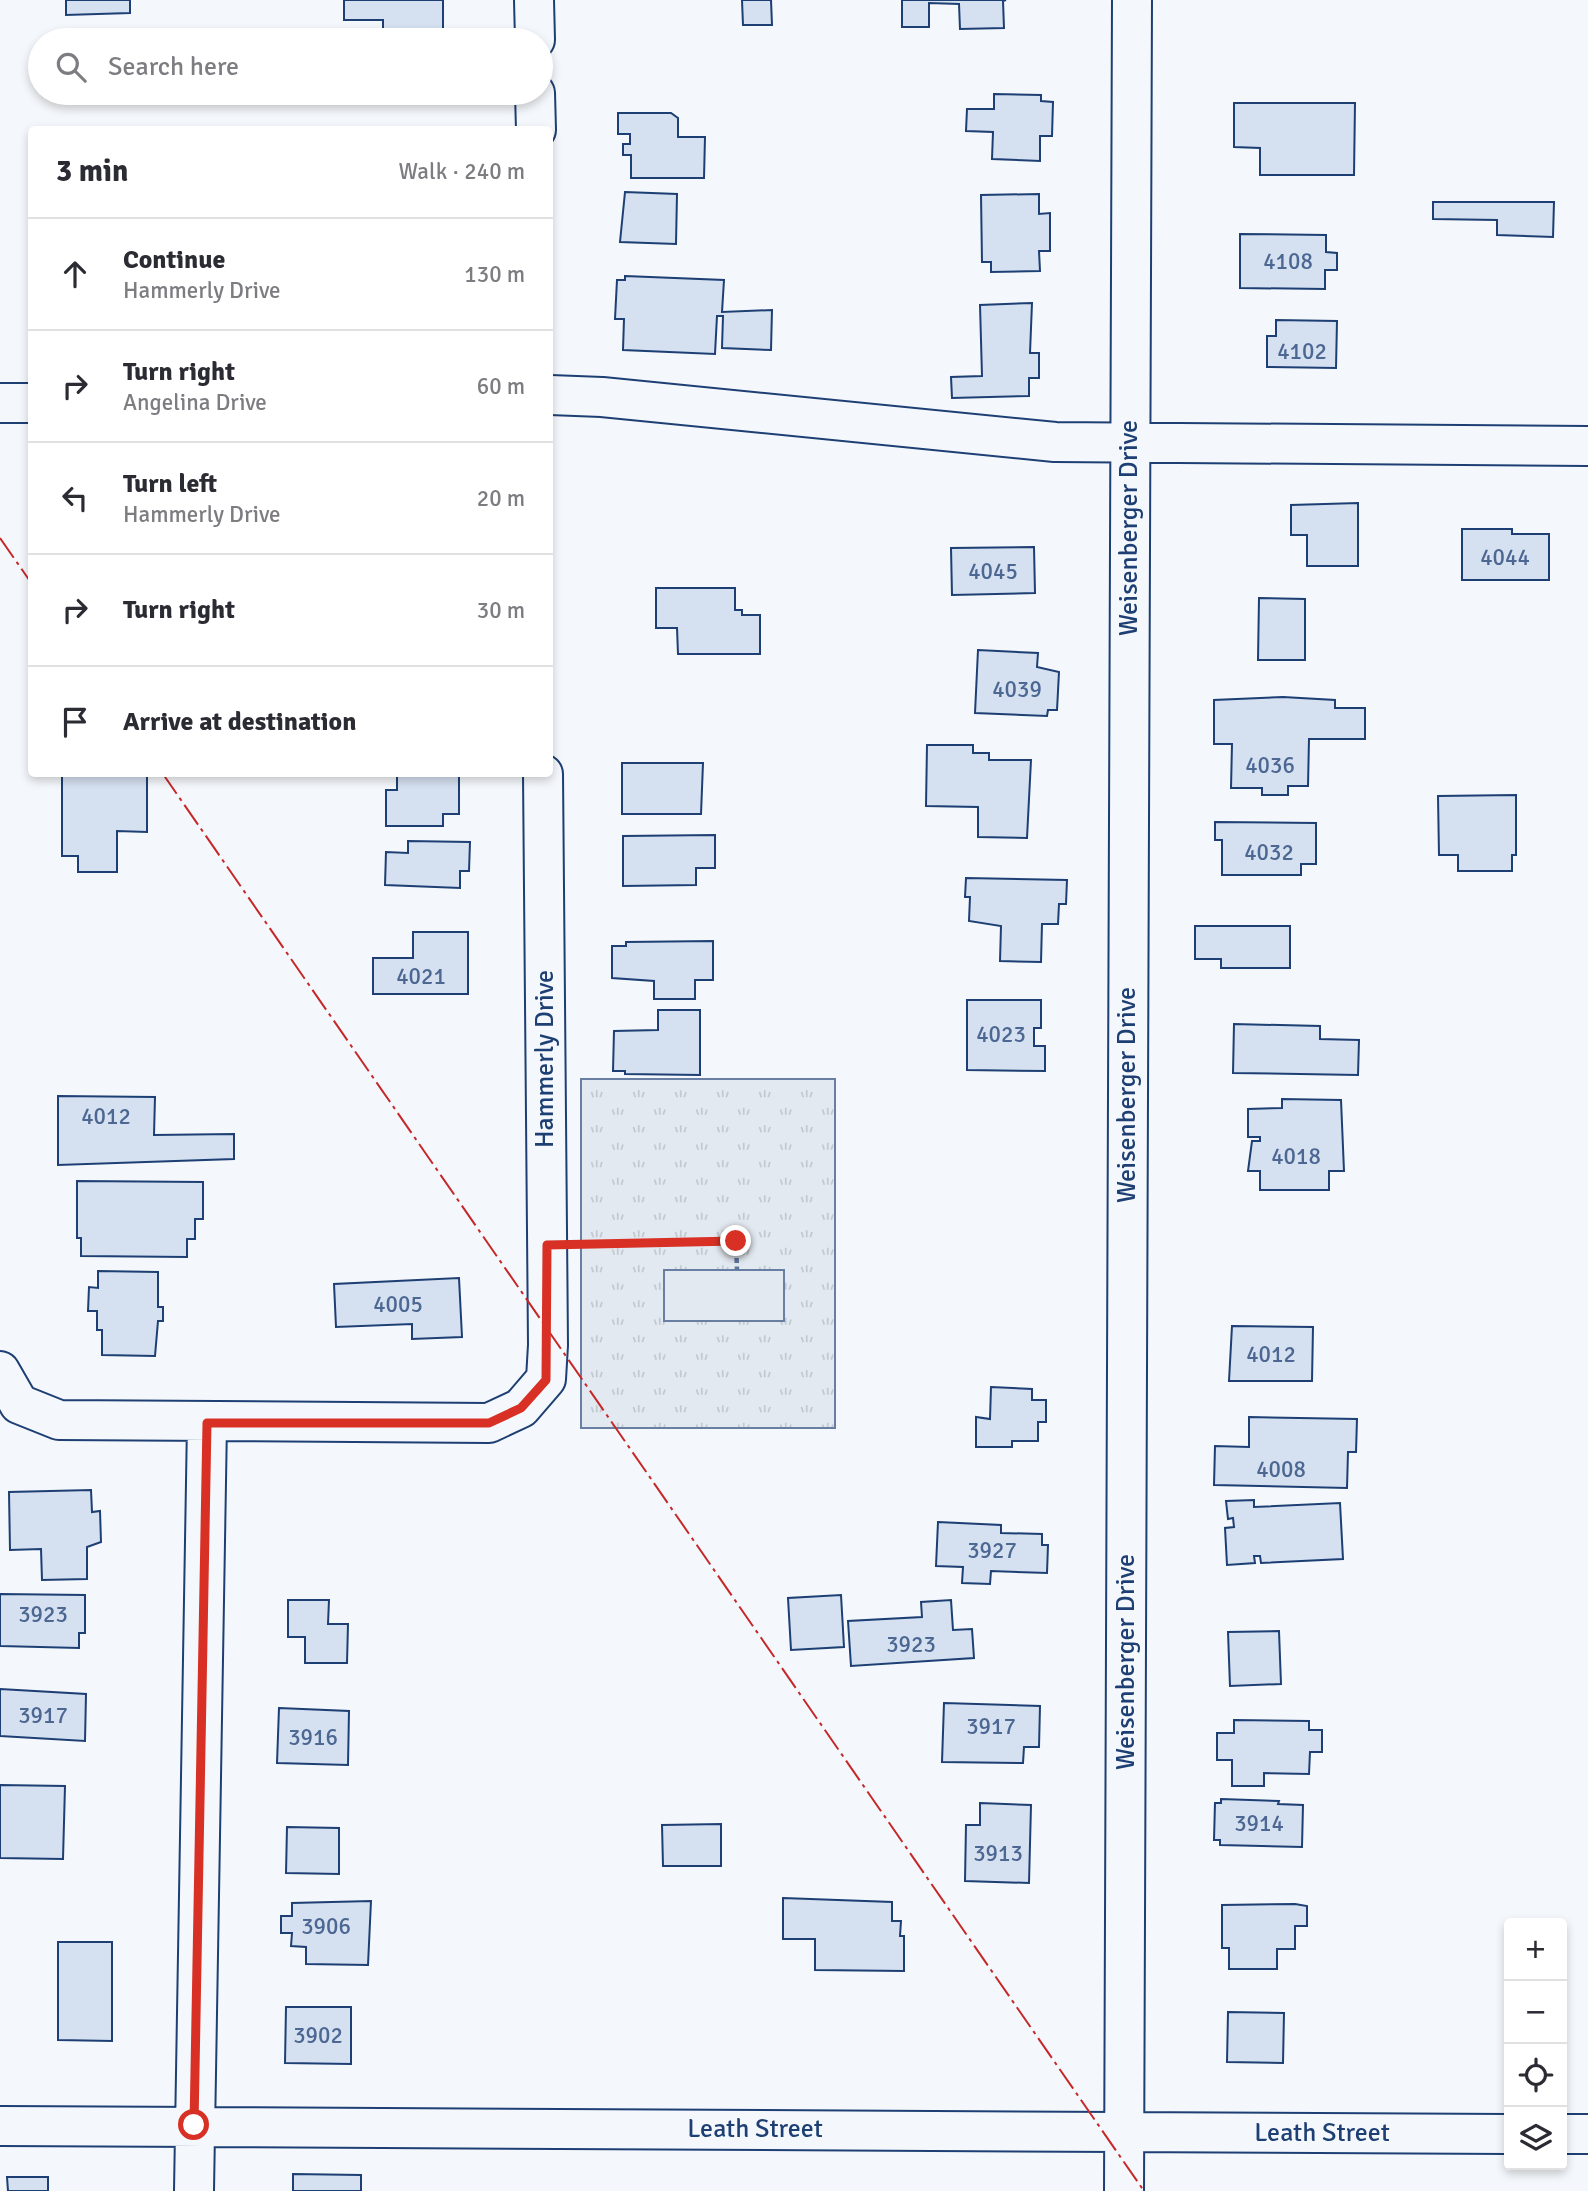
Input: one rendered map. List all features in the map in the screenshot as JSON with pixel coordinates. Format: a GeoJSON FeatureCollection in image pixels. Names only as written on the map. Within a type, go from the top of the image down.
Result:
{"type":"FeatureCollection","features":[{"type":"Feature","properties":{"kind":"street"},"geometry":{"type":"LineString","coordinates":[[534,0],[535,28]]}},
{"type":"Feature","properties":{"kind":"street","name":"Weisenberger Drive"},"geometry":{"type":"LineString","coordinates":[[1124,2191],[1132,0]]}},
{"type":"Feature","properties":{"kind":"street"},"geometry":{"type":"LineString","coordinates":[[535,105],[536,126]]}},
{"type":"Feature","properties":{"kind":"street"},"geometry":{"type":"LineString","coordinates":[[553,396],[602,397],[1055,442],[1588,446]]}},
{"type":"Feature","properties":{"kind":"street"},"geometry":{"type":"LineString","coordinates":[[0,403],[28,402]]}},
{"type":"Feature","properties":{"kind":"street","name":"Hammerly Drive"},"geometry":{"type":"LineString","coordinates":[[0,1371],[19,1404],[59,1420],[489,1423],[521,1408],[546,1380],[548,1345],[543,777]]}},
{"type":"Feature","properties":{"kind":"street"},"geometry":{"type":"LineString","coordinates":[[194,2191],[207,1423]]}},
{"type":"Feature","properties":{"kind":"street","name":"Leath Street"},"geometry":{"type":"LineString","coordinates":[[0,2126],[1504,2134]]}},
{"type":"Feature","properties":{"kind":"street"},"geometry":{"type":"LineString","coordinates":[[1567,2134],[1588,2134]]}},
{"type":"Feature","properties":{"kind":"path"},"geometry":{"type":"LineString","coordinates":[[547,1245],[736,1241],[737,1270]]}},
{"type":"Feature","properties":{"kind":"green space"},"geometry":{"type":"Polygon","coordinates":[[[581,1079],[835,1079],[835,1428],[581,1428],[581,1079]]]}},
{"type":"Feature","properties":{"kind":"green space"},"geometry":{"type":"Polygon","coordinates":[[[664,1270],[784,1270],[784,1321],[664,1321],[664,1270]]]}},
{"type":"Feature","properties":{"kind":"building"},"geometry":{"type":"Polygon","coordinates":[[[66,0],[130,0],[130,13],[66,15],[66,0]]]}},
{"type":"Feature","properties":{"kind":"building"},"geometry":{"type":"Polygon","coordinates":[[[344,0],[443,0],[443,28],[383,28],[383,20],[344,20],[344,0]]]}},
{"type":"Feature","properties":{"kind":"building"},"geometry":{"type":"Polygon","coordinates":[[[742,0],[771,0],[772,25],[743,25],[742,0]]]}},
{"type":"Feature","properties":{"kind":"building"},"geometry":{"type":"Polygon","coordinates":[[[902,0],[1006,0],[1003,1],[1004,28],[960,29],[959,4],[929,3],[929,27],[902,27],[902,0]]]}},
{"type":"Feature","properties":{"kind":"building"},"geometry":{"type":"Polygon","coordinates":[[[994,94],[1041,95],[1041,101],[1053,102],[1052,136],[1040,136],[1040,161],[992,159],[993,132],[966,131],[967,109],[994,109],[994,94]]]}},
{"type":"Feature","properties":{"kind":"building"},"geometry":{"type":"Polygon","coordinates":[[[1234,103],[1355,103],[1354,175],[1260,175],[1260,148],[1234,147],[1234,103]]]}},
{"type":"Feature","properties":{"kind":"building"},"geometry":{"type":"Polygon","coordinates":[[[618,113],[671,113],[678,118],[678,137],[705,137],[704,178],[631,178],[631,155],[623,155],[623,144],[630,144],[630,134],[618,134],[618,113]]]}},
{"type":"Feature","properties":{"kind":"building"},"geometry":{"type":"Polygon","coordinates":[[[625,192],[677,194],[676,244],[620,242],[625,192]]]}},
{"type":"Feature","properties":{"kind":"building"},"geometry":{"type":"Polygon","coordinates":[[[1039,194],[1039,214],[1050,213],[1050,251],[1039,251],[1040,271],[991,272],[991,262],[982,262],[981,195],[1039,194]]]}},
{"type":"Feature","properties":{"kind":"building"},"geometry":{"type":"Polygon","coordinates":[[[1433,202],[1554,202],[1553,237],[1497,235],[1497,220],[1433,219],[1433,202]]]}},
{"type":"Feature","properties":{"kind":"building"},"geometry":{"type":"Polygon","coordinates":[[[1240,234],[1326,235],[1326,252],[1337,253],[1337,270],[1325,270],[1325,289],[1240,288],[1240,234]]]}},
{"type":"Feature","properties":{"kind":"building"},"geometry":{"type":"Polygon","coordinates":[[[625,276],[724,280],[722,312],[772,310],[771,350],[722,348],[723,316],[717,316],[715,354],[623,350],[624,319],[615,319],[617,280],[625,280],[625,276]]]}},
{"type":"Feature","properties":{"kind":"building"},"geometry":{"type":"Polygon","coordinates":[[[1032,303],[1030,353],[1039,353],[1039,378],[1029,378],[1029,396],[952,398],[951,377],[982,376],[980,305],[1032,303]]]}},
{"type":"Feature","properties":{"kind":"building"},"geometry":{"type":"Polygon","coordinates":[[[1276,320],[1337,321],[1336,368],[1267,367],[1267,336],[1276,336],[1276,320]]]}},
{"type":"Feature","properties":{"kind":"building"},"geometry":{"type":"Polygon","coordinates":[[[1358,503],[1358,566],[1307,566],[1307,535],[1291,535],[1291,505],[1358,503]]]}},
{"type":"Feature","properties":{"kind":"building"},"geometry":{"type":"Polygon","coordinates":[[[1462,529],[1512,529],[1512,534],[1549,534],[1549,580],[1462,580],[1462,529]]]}},
{"type":"Feature","properties":{"kind":"building"},"geometry":{"type":"Polygon","coordinates":[[[1034,547],[1035,593],[952,595],[951,548],[1034,547]]]}},
{"type":"Feature","properties":{"kind":"building"},"geometry":{"type":"Polygon","coordinates":[[[656,588],[735,588],[735,610],[742,610],[742,615],[760,615],[760,654],[678,654],[677,628],[656,628],[656,588]]]}},
{"type":"Feature","properties":{"kind":"building"},"geometry":{"type":"Polygon","coordinates":[[[1259,598],[1305,599],[1305,660],[1258,660],[1259,598]]]}},
{"type":"Feature","properties":{"kind":"building"},"geometry":{"type":"Polygon","coordinates":[[[978,650],[1038,653],[1037,667],[1059,672],[1057,710],[1048,710],[1047,716],[975,713],[978,650]]]}},
{"type":"Feature","properties":{"kind":"building"},"geometry":{"type":"Polygon","coordinates":[[[1283,697],[1335,700],[1335,708],[1365,708],[1365,739],[1309,739],[1308,786],[1288,786],[1288,795],[1262,795],[1262,788],[1231,788],[1232,744],[1214,744],[1214,700],[1283,697]]]}},
{"type":"Feature","properties":{"kind":"building"},"geometry":{"type":"Polygon","coordinates":[[[927,745],[973,745],[973,753],[989,753],[989,760],[1031,760],[1027,838],[978,837],[978,807],[926,806],[927,745]]]}},
{"type":"Feature","properties":{"kind":"building"},"geometry":{"type":"Polygon","coordinates":[[[622,763],[703,763],[701,814],[622,814],[622,763]]]}},
{"type":"Feature","properties":{"kind":"building"},"geometry":{"type":"Polygon","coordinates":[[[62,777],[147,777],[147,832],[117,831],[117,872],[78,872],[78,856],[62,856],[62,777]]]}},
{"type":"Feature","properties":{"kind":"building"},"geometry":{"type":"Polygon","coordinates":[[[397,777],[459,777],[459,814],[443,814],[443,826],[386,826],[386,790],[397,790],[397,777]]]}},
{"type":"Feature","properties":{"kind":"building"},"geometry":{"type":"Polygon","coordinates":[[[1516,795],[1516,855],[1512,855],[1512,871],[1458,871],[1458,855],[1439,855],[1438,796],[1516,795]]]}},
{"type":"Feature","properties":{"kind":"building"},"geometry":{"type":"Polygon","coordinates":[[[1215,822],[1316,823],[1316,864],[1301,864],[1301,875],[1222,875],[1222,840],[1215,840],[1215,822]]]}},
{"type":"Feature","properties":{"kind":"building"},"geometry":{"type":"Polygon","coordinates":[[[715,835],[715,868],[696,868],[696,885],[623,886],[623,836],[715,835]]]}},
{"type":"Feature","properties":{"kind":"building"},"geometry":{"type":"Polygon","coordinates":[[[408,841],[470,842],[469,871],[460,871],[460,888],[385,885],[386,852],[408,853],[408,841]]]}},
{"type":"Feature","properties":{"kind":"building"},"geometry":{"type":"Polygon","coordinates":[[[966,878],[1067,880],[1066,904],[1059,904],[1058,924],[1042,924],[1041,962],[1000,961],[1001,926],[969,921],[970,897],[965,897],[966,878]]]}},
{"type":"Feature","properties":{"kind":"building"},"geometry":{"type":"Polygon","coordinates":[[[1195,926],[1290,926],[1290,968],[1221,968],[1221,959],[1195,959],[1195,926]]]}},
{"type":"Feature","properties":{"kind":"building"},"geometry":{"type":"Polygon","coordinates":[[[413,932],[468,932],[468,994],[373,994],[373,958],[413,958],[413,932]]]}},
{"type":"Feature","properties":{"kind":"building"},"geometry":{"type":"Polygon","coordinates":[[[713,941],[713,980],[695,980],[695,999],[654,999],[654,981],[612,978],[612,946],[626,946],[626,942],[713,941]]]}},
{"type":"Feature","properties":{"kind":"building"},"geometry":{"type":"Polygon","coordinates":[[[967,1000],[1041,1000],[1041,1028],[1034,1028],[1034,1046],[1045,1046],[1045,1071],[967,1070],[967,1000]]]}},
{"type":"Feature","properties":{"kind":"building"},"geometry":{"type":"Polygon","coordinates":[[[658,1010],[700,1010],[700,1075],[625,1074],[625,1071],[613,1071],[614,1031],[658,1030],[658,1010]]]}},
{"type":"Feature","properties":{"kind":"building"},"geometry":{"type":"Polygon","coordinates":[[[1234,1024],[1320,1026],[1320,1039],[1359,1040],[1358,1075],[1233,1073],[1234,1024]]]}},
{"type":"Feature","properties":{"kind":"building"},"geometry":{"type":"Polygon","coordinates":[[[58,1096],[155,1097],[154,1135],[234,1134],[234,1159],[58,1165],[58,1096]]]}},
{"type":"Feature","properties":{"kind":"building"},"geometry":{"type":"Polygon","coordinates":[[[1282,1099],[1341,1100],[1344,1171],[1329,1171],[1329,1190],[1260,1190],[1260,1171],[1248,1171],[1252,1141],[1260,1141],[1260,1137],[1248,1137],[1248,1109],[1282,1108],[1282,1099]]]}},
{"type":"Feature","properties":{"kind":"building"},"geometry":{"type":"Polygon","coordinates":[[[77,1181],[203,1182],[203,1219],[195,1219],[195,1239],[187,1239],[187,1257],[81,1256],[81,1238],[77,1238],[77,1181]]]}},
{"type":"Feature","properties":{"kind":"building"},"geometry":{"type":"Polygon","coordinates":[[[98,1271],[158,1272],[158,1307],[163,1307],[163,1321],[158,1321],[155,1356],[102,1355],[102,1330],[97,1330],[97,1311],[88,1311],[89,1287],[98,1288],[98,1271]]]}},
{"type":"Feature","properties":{"kind":"building"},"geometry":{"type":"Polygon","coordinates":[[[459,1278],[462,1337],[412,1339],[412,1324],[336,1327],[334,1284],[459,1278]]]}},
{"type":"Feature","properties":{"kind":"building"},"geometry":{"type":"Polygon","coordinates":[[[1232,1326],[1313,1327],[1312,1381],[1229,1381],[1232,1326]]]}},
{"type":"Feature","properties":{"kind":"building"},"geometry":{"type":"Polygon","coordinates":[[[991,1387],[1032,1389],[1032,1400],[1046,1400],[1046,1422],[1038,1422],[1038,1441],[1012,1441],[1012,1447],[976,1447],[976,1417],[990,1419],[991,1387]]]}},
{"type":"Feature","properties":{"kind":"building"},"geometry":{"type":"Polygon","coordinates":[[[1249,1417],[1357,1419],[1356,1452],[1348,1452],[1347,1488],[1214,1485],[1215,1446],[1249,1447],[1249,1417]]]}},
{"type":"Feature","properties":{"kind":"building"},"geometry":{"type":"Polygon","coordinates":[[[91,1490],[92,1512],[100,1511],[101,1542],[87,1547],[87,1579],[42,1580],[41,1549],[10,1550],[9,1492],[91,1490]]]}},
{"type":"Feature","properties":{"kind":"building"},"geometry":{"type":"Polygon","coordinates":[[[1254,1500],[1254,1507],[1340,1503],[1343,1559],[1261,1563],[1260,1556],[1254,1556],[1255,1563],[1227,1565],[1225,1528],[1234,1527],[1233,1518],[1228,1519],[1226,1501],[1254,1500]]]}},
{"type":"Feature","properties":{"kind":"building"},"geometry":{"type":"Polygon","coordinates":[[[938,1522],[1001,1525],[1001,1533],[1042,1534],[1042,1545],[1048,1545],[1047,1573],[991,1571],[990,1584],[962,1583],[963,1567],[936,1566],[938,1522]]]}},
{"type":"Feature","properties":{"kind":"building"},"geometry":{"type":"Polygon","coordinates":[[[0,1594],[85,1595],[85,1633],[79,1633],[79,1648],[0,1646],[0,1594]]]}},
{"type":"Feature","properties":{"kind":"building"},"geometry":{"type":"Polygon","coordinates":[[[841,1595],[844,1647],[791,1650],[788,1598],[841,1595]]]}},
{"type":"Feature","properties":{"kind":"building"},"geometry":{"type":"Polygon","coordinates":[[[288,1600],[329,1600],[328,1624],[348,1624],[347,1663],[305,1663],[305,1637],[288,1637],[288,1600]]]}},
{"type":"Feature","properties":{"kind":"building"},"geometry":{"type":"Polygon","coordinates":[[[951,1600],[953,1630],[972,1629],[974,1658],[851,1666],[848,1621],[922,1617],[921,1602],[951,1600]]]}},
{"type":"Feature","properties":{"kind":"building"},"geometry":{"type":"Polygon","coordinates":[[[1279,1631],[1281,1684],[1230,1686],[1228,1632],[1279,1631]]]}},
{"type":"Feature","properties":{"kind":"building"},"geometry":{"type":"Polygon","coordinates":[[[0,1689],[86,1694],[85,1741],[0,1736],[0,1689]]]}},
{"type":"Feature","properties":{"kind":"building"},"geometry":{"type":"Polygon","coordinates":[[[944,1703],[1040,1706],[1039,1747],[1024,1747],[1023,1763],[942,1762],[944,1703]]]}},
{"type":"Feature","properties":{"kind":"building"},"geometry":{"type":"Polygon","coordinates":[[[279,1708],[349,1711],[348,1765],[277,1763],[279,1708]]]}},
{"type":"Feature","properties":{"kind":"building"},"geometry":{"type":"Polygon","coordinates":[[[1234,1720],[1309,1721],[1309,1730],[1322,1730],[1322,1752],[1310,1752],[1309,1774],[1264,1773],[1264,1786],[1232,1786],[1232,1760],[1217,1760],[1217,1733],[1234,1733],[1234,1720]]]}},
{"type":"Feature","properties":{"kind":"building"},"geometry":{"type":"Polygon","coordinates":[[[0,1785],[65,1786],[63,1859],[0,1858],[0,1785]]]}},
{"type":"Feature","properties":{"kind":"building"},"geometry":{"type":"Polygon","coordinates":[[[1221,1799],[1279,1801],[1278,1804],[1303,1805],[1302,1847],[1220,1845],[1220,1840],[1214,1840],[1215,1803],[1221,1803],[1221,1799]]]}},
{"type":"Feature","properties":{"kind":"building"},"geometry":{"type":"Polygon","coordinates":[[[980,1803],[1031,1805],[1029,1883],[965,1881],[966,1825],[980,1825],[980,1803]]]}},
{"type":"Feature","properties":{"kind":"building"},"geometry":{"type":"Polygon","coordinates":[[[721,1824],[721,1866],[663,1866],[662,1825],[721,1824]]]}},
{"type":"Feature","properties":{"kind":"building"},"geometry":{"type":"Polygon","coordinates":[[[287,1827],[339,1828],[339,1874],[286,1873],[287,1827]]]}},
{"type":"Feature","properties":{"kind":"building"},"geometry":{"type":"Polygon","coordinates":[[[783,1898],[892,1902],[892,1921],[901,1921],[900,1936],[904,1936],[904,1971],[815,1970],[815,1939],[783,1939],[783,1898]]]}},
{"type":"Feature","properties":{"kind":"building"},"geometry":{"type":"Polygon","coordinates":[[[371,1901],[368,1965],[306,1964],[306,1947],[291,1946],[292,1933],[281,1933],[281,1916],[292,1916],[292,1903],[371,1901]]]}},
{"type":"Feature","properties":{"kind":"building"},"geometry":{"type":"Polygon","coordinates":[[[1222,1905],[1307,1906],[1307,1926],[1295,1926],[1295,1949],[1277,1949],[1277,1969],[1229,1969],[1229,1948],[1222,1948],[1222,1905]]]}},
{"type":"Feature","properties":{"kind":"building"},"geometry":{"type":"Polygon","coordinates":[[[58,1942],[112,1942],[112,2041],[58,2040],[58,1942]]]}},
{"type":"Feature","properties":{"kind":"building"},"geometry":{"type":"Polygon","coordinates":[[[286,2007],[351,2007],[351,2064],[285,2063],[286,2007]]]}},
{"type":"Feature","properties":{"kind":"building"},"geometry":{"type":"Polygon","coordinates":[[[1228,2012],[1284,2013],[1283,2063],[1227,2062],[1228,2012]]]}},
{"type":"Feature","properties":{"kind":"building"},"geometry":{"type":"Polygon","coordinates":[[[293,2174],[361,2175],[361,2191],[293,2191],[293,2174]]]}},
{"type":"Feature","properties":{"kind":"building"},"geometry":{"type":"Polygon","coordinates":[[[7,2177],[48,2177],[48,2191],[8,2191],[7,2177]]]}},
{"type":"Feature","properties":{"kind":"power"},"geometry":{"type":"LineString","coordinates":[[0,538],[28,578]]}},
{"type":"Feature","properties":{"kind":"power"},"geometry":{"type":"LineString","coordinates":[[165,777],[1144,2191]]}},
{"type":"Feature","properties":{"kind":"route"},"geometry":{"type":"LineString","coordinates":[[194,2125],[207,1423],[489,1423],[521,1408],[546,1380],[547,1245],[736,1241]]}}]}
